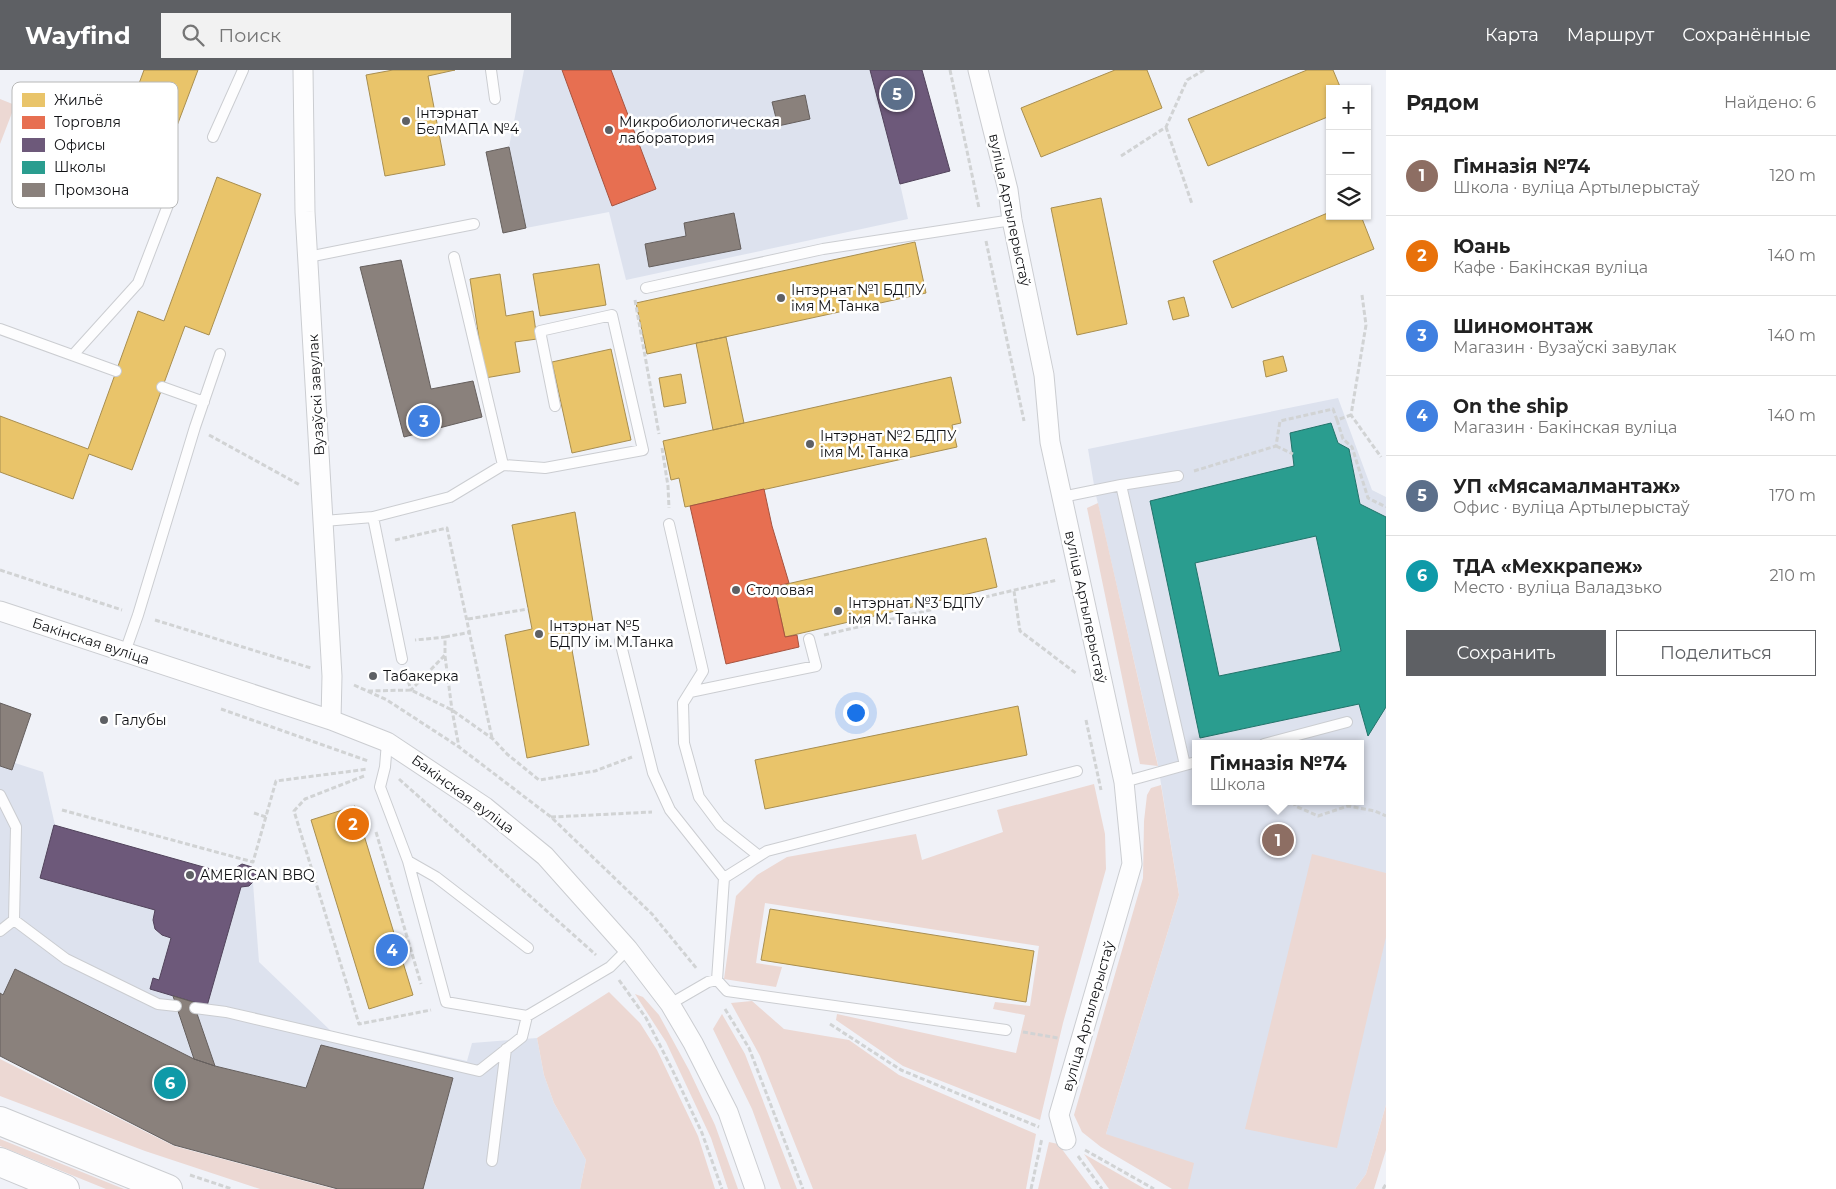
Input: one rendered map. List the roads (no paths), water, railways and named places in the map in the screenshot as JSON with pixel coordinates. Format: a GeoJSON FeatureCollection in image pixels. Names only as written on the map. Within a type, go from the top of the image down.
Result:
{"type":"FeatureCollection","features":[{"type":"Feature","properties":{"kind":"main road"},"geometry":{"type":"LineString","coordinates":[[0,1121],[168,1189]]}},
{"type":"Feature","properties":{"kind":"main road"},"geometry":{"type":"LineString","coordinates":[[0,1162],[65,1189]]}},
{"type":"Feature","properties":{"kind":"street","name":"Вузаўскі завулак"},"geometry":{"type":"LineString","coordinates":[[303,70],[304,212],[324,521],[332,676],[331,720]]}},
{"type":"Feature","properties":{"kind":"street","name":"вуліца Артылерыстаў"},"geometry":{"type":"LineString","coordinates":[[978,70],[1008,190],[1012,220],[1044,375],[1050,442],[1124,782],[1132,864],[1059,1115],[1066,1140]]}},
{"type":"Feature","properties":{"kind":"street","name":"Бакінская вуліца"},"geometry":{"type":"LineString","coordinates":[[0,611],[331,720],[387,742],[485,807],[545,856],[628,949],[670,1004],[694,1043],[728,1112],[756,1189]]}},
{"type":"Feature","properties":{"kind":"lane"},"geometry":{"type":"LineString","coordinates":[[213,137],[243,70]]}},
{"type":"Feature","properties":{"kind":"lane"},"geometry":{"type":"LineString","coordinates":[[491,70],[495,99]]}},
{"type":"Feature","properties":{"kind":"lane"},"geometry":{"type":"LineString","coordinates":[[73,355],[138,283],[167,208]]}},
{"type":"Feature","properties":{"kind":"lane"},"geometry":{"type":"LineString","coordinates":[[646,288],[823,249],[1012,220]]}},
{"type":"Feature","properties":{"kind":"lane"},"geometry":{"type":"LineString","coordinates":[[308,257],[474,224]]}},
{"type":"Feature","properties":{"kind":"lane"},"geometry":{"type":"LineString","coordinates":[[454,257],[503,465]]}},
{"type":"Feature","properties":{"kind":"lane"},"geometry":{"type":"LineString","coordinates":[[324,521],[373,517],[450,497],[503,465],[545,468],[643,450],[612,315],[540,331],[555,406]]}},
{"type":"Feature","properties":{"kind":"lane"},"geometry":{"type":"LineString","coordinates":[[0,329],[116,371]]}},
{"type":"Feature","properties":{"kind":"lane"},"geometry":{"type":"LineString","coordinates":[[125,652],[195,427],[220,354]]}},
{"type":"Feature","properties":{"kind":"lane"},"geometry":{"type":"LineString","coordinates":[[162,387],[204,402]]}},
{"type":"Feature","properties":{"kind":"lane"},"geometry":{"type":"LineString","coordinates":[[1062,497],[1178,476]]}},
{"type":"Feature","properties":{"kind":"lane"},"geometry":{"type":"LineString","coordinates":[[1121,485],[1185,765]]}},
{"type":"Feature","properties":{"kind":"lane"},"geometry":{"type":"LineString","coordinates":[[373,517],[380,543],[402,659]]}},
{"type":"Feature","properties":{"kind":"lane"},"geometry":{"type":"LineString","coordinates":[[669,524],[703,671],[683,703],[684,743],[699,797],[720,825],[759,856]]}},
{"type":"Feature","properties":{"kind":"lane"},"geometry":{"type":"LineString","coordinates":[[690,692],[816,666],[809,639]]}},
{"type":"Feature","properties":{"kind":"lane"},"geometry":{"type":"LineString","coordinates":[[620,641],[653,773],[670,810],[724,878],[717,980],[727,991],[791,998],[1006,1030]]}},
{"type":"Feature","properties":{"kind":"lane"},"geometry":{"type":"LineString","coordinates":[[1279,740],[1347,722]]}},
{"type":"Feature","properties":{"kind":"lane"},"geometry":{"type":"LineString","coordinates":[[387,742],[385,766],[380,787],[408,861],[446,1002],[527,1016],[610,967],[628,949]]}},
{"type":"Feature","properties":{"kind":"lane"},"geometry":{"type":"LineString","coordinates":[[1124,782],[1192,763]]}},
{"type":"Feature","properties":{"kind":"lane"},"geometry":{"type":"LineString","coordinates":[[724,878],[768,851],[1077,771]]}},
{"type":"Feature","properties":{"kind":"lane"},"geometry":{"type":"LineString","coordinates":[[0,795],[16,827],[14,920]]}},
{"type":"Feature","properties":{"kind":"lane"},"geometry":{"type":"LineString","coordinates":[[408,861],[436,877],[528,948]]}},
{"type":"Feature","properties":{"kind":"lane"},"geometry":{"type":"LineString","coordinates":[[0,931],[14,920]]}},
{"type":"Feature","properties":{"kind":"lane"},"geometry":{"type":"LineString","coordinates":[[14,920],[66,959],[158,1004],[176,1006]]}},
{"type":"Feature","properties":{"kind":"lane"},"geometry":{"type":"LineString","coordinates":[[670,1004],[708,982],[717,980]]}},
{"type":"Feature","properties":{"kind":"lane"},"geometry":{"type":"LineString","coordinates":[[195,1008],[226,1012],[479,1071],[522,1037],[527,1016]]}},
{"type":"Feature","properties":{"kind":"lane"},"geometry":{"type":"LineString","coordinates":[[492,1161],[506,1049]]}},
{"type":"Feature","properties":{"kind":"place","name":"УП «Мясамалмантаж»"},"geometry":{"type":"Point","coordinates":[897,94]}},
{"type":"Feature","properties":{"kind":"place","name":"Інтэрнат БелМАПА №4"},"geometry":{"type":"Point","coordinates":[406,121]}},
{"type":"Feature","properties":{"kind":"place","name":"Микробиологическая лаборатория"},"geometry":{"type":"Point","coordinates":[609,130]}},
{"type":"Feature","properties":{"kind":"place","name":"Інтэрнат №1 БДПУ імя М. Танка"},"geometry":{"type":"Point","coordinates":[781,298]}},
{"type":"Feature","properties":{"kind":"place","name":"Шиномонтаж"},"geometry":{"type":"Point","coordinates":[424,421]}},
{"type":"Feature","properties":{"kind":"place","name":"Інтэрнат №2 БДПУ імя М. Танка"},"geometry":{"type":"Point","coordinates":[810,444]}},
{"type":"Feature","properties":{"kind":"place","name":"Столовая"},"geometry":{"type":"Point","coordinates":[736,590]}},
{"type":"Feature","properties":{"kind":"place","name":"Інтэрнат №3 БДПУ імя М. Танка"},"geometry":{"type":"Point","coordinates":[838,611]}},
{"type":"Feature","properties":{"kind":"place","name":"Інтэрнат №5 БДПУ ім. М.Танка"},"geometry":{"type":"Point","coordinates":[539,634]}},
{"type":"Feature","properties":{"kind":"place","name":"Табакерка"},"geometry":{"type":"Point","coordinates":[373,676]}},
{"type":"Feature","properties":{"kind":"place","name":"Галубы"},"geometry":{"type":"Point","coordinates":[104,720]}},
{"type":"Feature","properties":{"kind":"place","name":"Юань"},"geometry":{"type":"Point","coordinates":[353,824]}},
{"type":"Feature","properties":{"kind":"place","name":"Гімназія №74"},"geometry":{"type":"Point","coordinates":[1278,840]}},
{"type":"Feature","properties":{"kind":"place","name":"AMERICAN BBQ"},"geometry":{"type":"Point","coordinates":[190,875]}},
{"type":"Feature","properties":{"kind":"place","name":"On the ship"},"geometry":{"type":"Point","coordinates":[392,950]}},
{"type":"Feature","properties":{"kind":"place","name":"ТДА «Мехкрапеж»"},"geometry":{"type":"Point","coordinates":[170,1083]}}]}
